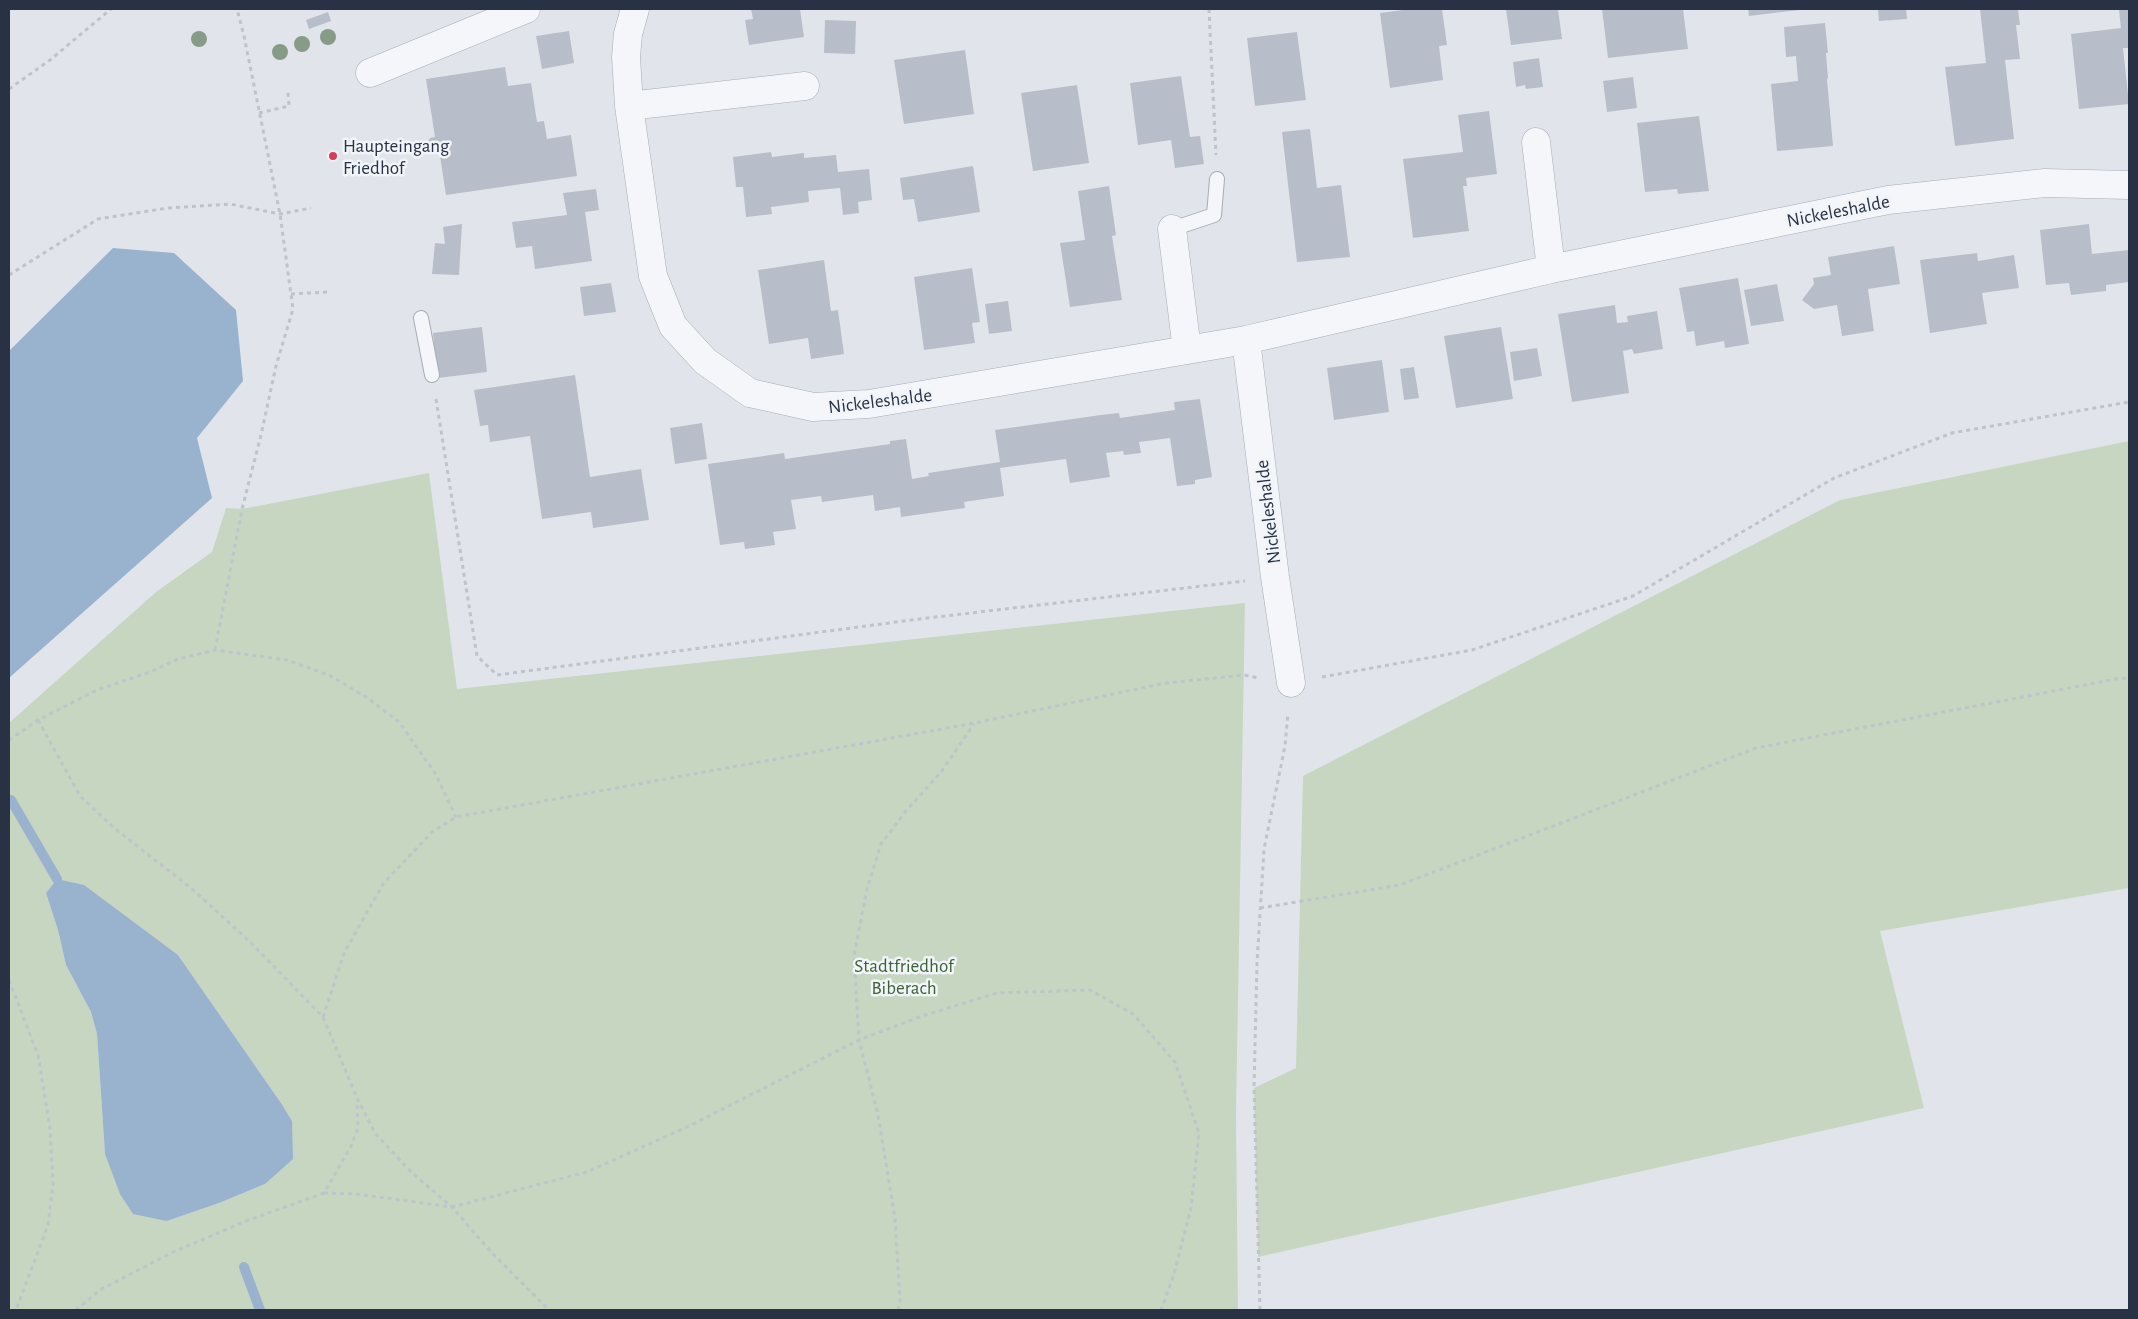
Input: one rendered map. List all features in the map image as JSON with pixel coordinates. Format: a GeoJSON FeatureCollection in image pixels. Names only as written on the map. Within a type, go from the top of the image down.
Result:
{"type":"FeatureCollection","features":[{"type":"Feature","properties":{"kind":"street"},"geometry":{"type":"LineString","coordinates":[[370,74],[526,9]]}},
{"type":"Feature","properties":{"kind":"street","name":"Nickeleshalde"},"geometry":{"type":"LineString","coordinates":[[633,9],[626,57],[629,106],[653,276],[673,326],[705,361],[750,393],[813,407],[869,404],[1246,340],[1551,269],[1888,200],[2045,184],[2129,185]]}},
{"type":"Feature","properties":{"kind":"street"},"geometry":{"type":"LineString","coordinates":[[629,106],[804,86]]}},
{"type":"Feature","properties":{"kind":"street"},"geometry":{"type":"LineString","coordinates":[[1536,142],[1551,269]]}},
{"type":"Feature","properties":{"kind":"street"},"geometry":{"type":"LineString","coordinates":[[1172,229],[1186,350]]}},
{"type":"Feature","properties":{"kind":"street","name":"Nickeleshalde"},"geometry":{"type":"LineString","coordinates":[[1246,340],[1275,577],[1291,683]]}},
{"type":"Feature","properties":{"kind":"lane"},"geometry":{"type":"LineString","coordinates":[[1172,229],[1214,215],[1217,179]]}},
{"type":"Feature","properties":{"kind":"lane"},"geometry":{"type":"LineString","coordinates":[[421,318],[432,374]]}},
{"type":"Feature","properties":{"kind":"path"},"geometry":{"type":"LineString","coordinates":[[9,89],[50,60],[111,9]]}},
{"type":"Feature","properties":{"kind":"path"},"geometry":{"type":"LineString","coordinates":[[215,650],[242,509],[276,366],[292,309],[280,214],[237,9]]}},
{"type":"Feature","properties":{"kind":"path"},"geometry":{"type":"LineString","coordinates":[[1209,9],[1217,179]]}},
{"type":"Feature","properties":{"kind":"path"},"geometry":{"type":"LineString","coordinates":[[259,113],[289,106],[288,92]]}},
{"type":"Feature","properties":{"kind":"path"},"geometry":{"type":"LineString","coordinates":[[9,275],[98,219],[168,208],[230,204],[280,214],[311,208]]}},
{"type":"Feature","properties":{"kind":"path"},"geometry":{"type":"LineString","coordinates":[[291,294],[327,292]]}},
{"type":"Feature","properties":{"kind":"path"},"geometry":{"type":"LineString","coordinates":[[432,374],[478,656],[497,675],[919,619],[1275,577]]}},
{"type":"Feature","properties":{"kind":"path"},"geometry":{"type":"LineString","coordinates":[[323,1017],[344,953],[383,884],[432,832],[456,817],[975,723],[1166,683],[1244,676],[1291,683],[1472,650],[1633,596],[1834,478],[1952,433],[2129,402]]}},
{"type":"Feature","properties":{"kind":"path"},"geometry":{"type":"LineString","coordinates":[[9,740],[38,720],[97,690],[150,672],[178,659],[215,650],[287,660],[331,676],[369,699],[399,722],[435,773],[456,817]]}},
{"type":"Feature","properties":{"kind":"path"},"geometry":{"type":"LineString","coordinates":[[1260,908],[1400,885],[1756,748],[2129,678]]}},
{"type":"Feature","properties":{"kind":"path"},"geometry":{"type":"LineString","coordinates":[[1260,1310],[1254,1088],[1257,963],[1264,849],[1285,746],[1291,683]]}},
{"type":"Feature","properties":{"kind":"path"},"geometry":{"type":"LineString","coordinates":[[38,720],[80,796],[114,828],[191,888],[249,941],[323,1017],[357,1098],[375,1133],[410,1171],[452,1207],[492,1253],[549,1310]]}},
{"type":"Feature","properties":{"kind":"path"},"geometry":{"type":"LineString","coordinates":[[898,1310],[900,1301],[895,1218],[878,1115],[859,1040],[854,955],[867,889],[881,844],[906,811],[941,772],[975,723]]}},
{"type":"Feature","properties":{"kind":"path"},"geometry":{"type":"LineString","coordinates":[[9,980],[38,1055],[50,1128],[53,1184],[48,1225],[16,1310]]}},
{"type":"Feature","properties":{"kind":"path"},"geometry":{"type":"LineString","coordinates":[[76,1310],[100,1290],[171,1253],[246,1221],[324,1193],[356,1194],[452,1207],[587,1172],[689,1126],[859,1040],[922,1016],[997,993],[1090,990],[1133,1014],[1175,1062],[1198,1133],[1191,1208],[1174,1274],[1161,1310]]}},
{"type":"Feature","properties":{"kind":"path"},"geometry":{"type":"LineString","coordinates":[[324,1193],[350,1148],[358,1128],[357,1098]]}},
{"type":"Feature","properties":{"kind":"green space"},"geometry":{"type":"Polygon","coordinates":[[[2129,441],[2129,888],[1880,931],[1924,1108],[1258,1257],[1254,1088],[1296,1068],[1303,776],[1840,500],[2129,441]]]}},
{"type":"Feature","properties":{"kind":"green space","name":"Stadtfriedhof Biberach"},"geometry":{"type":"Polygon","coordinates":[[[429,473],[457,689],[1245,603],[1236,1114],[1238,1310],[9,1310],[9,723],[156,592],[212,552],[226,508],[242,509],[429,473]],[[57,879],[46,893],[58,930],[66,965],[91,1012],[97,1034],[105,1154],[167,1221],[219,1203],[265,1184],[292,1121],[178,955],[142,930],[57,879]]]}},
{"type":"Feature","properties":{"kind":"water"},"geometry":{"type":"Polygon","coordinates":[[[113,248],[174,253],[236,310],[243,381],[197,438],[212,498],[9,678],[9,351],[113,248]]]}},
{"type":"Feature","properties":{"kind":"water"},"geometry":{"type":"Polygon","coordinates":[[[57,879],[84,885],[178,955],[281,1103],[292,1121],[293,1159],[265,1184],[219,1203],[167,1221],[133,1214],[120,1194],[105,1154],[97,1034],[91,1012],[66,965],[58,930],[46,893],[57,879]]]}},
{"type":"Feature","properties":{"kind":"building"},"geometry":{"type":"Polygon","coordinates":[[[751,9],[800,9],[804,37],[749,45],[745,20],[753,19],[751,9]]]}},
{"type":"Feature","properties":{"kind":"building"},"geometry":{"type":"Polygon","coordinates":[[[1410,9],[1442,9],[1447,45],[1439,46],[1443,80],[1390,88],[1380,13],[1410,9]]]}},
{"type":"Feature","properties":{"kind":"building"},"geometry":{"type":"Polygon","coordinates":[[[1506,9],[1558,9],[1562,39],[1511,45],[1506,9]]]}},
{"type":"Feature","properties":{"kind":"building"},"geometry":{"type":"Polygon","coordinates":[[[1602,9],[1683,9],[1688,49],[1608,58],[1602,9]]]}},
{"type":"Feature","properties":{"kind":"building"},"geometry":{"type":"Polygon","coordinates":[[[1748,9],[1800,9],[1800,10],[1749,16],[1748,9]]]}},
{"type":"Feature","properties":{"kind":"building"},"geometry":{"type":"Polygon","coordinates":[[[1878,9],[1906,9],[1907,19],[1879,21],[1878,9]]]}},
{"type":"Feature","properties":{"kind":"building"},"geometry":{"type":"Polygon","coordinates":[[[1980,9],[2018,9],[2020,25],[2016,25],[2020,59],[2005,60],[2014,139],[1955,146],[1945,67],[1986,63],[1980,9]]]}},
{"type":"Feature","properties":{"kind":"building"},"geometry":{"type":"Polygon","coordinates":[[[2129,9],[2129,48],[2123,48],[2129,104],[2079,109],[2071,34],[2121,28],[2119,10],[2129,9]]]}},
{"type":"Feature","properties":{"kind":"building"},"geometry":{"type":"Polygon","coordinates":[[[328,12],[331,21],[309,29],[306,20],[328,12]]]}},
{"type":"Feature","properties":{"kind":"building"},"geometry":{"type":"Polygon","coordinates":[[[825,20],[856,21],[855,54],[824,53],[825,20]]]}},
{"type":"Feature","properties":{"kind":"building"},"geometry":{"type":"Polygon","coordinates":[[[1825,23],[1828,53],[1826,53],[1827,79],[1833,146],[1777,151],[1771,84],[1798,81],[1796,56],[1786,57],[1784,27],[1825,23]]]}},
{"type":"Feature","properties":{"kind":"building"},"geometry":{"type":"Polygon","coordinates":[[[569,31],[574,63],[542,69],[536,36],[569,31]]]}},
{"type":"Feature","properties":{"kind":"building"},"geometry":{"type":"Polygon","coordinates":[[[1297,32],[1306,100],[1255,106],[1247,38],[1297,32]]]}},
{"type":"Feature","properties":{"kind":"building"},"geometry":{"type":"Polygon","coordinates":[[[965,50],[974,114],[904,124],[894,60],[965,50]]]}},
{"type":"Feature","properties":{"kind":"building"},"geometry":{"type":"Polygon","coordinates":[[[1539,58],[1543,87],[1526,89],[1525,85],[1516,87],[1513,62],[1539,58]]]}},
{"type":"Feature","properties":{"kind":"building"},"geometry":{"type":"Polygon","coordinates":[[[505,67],[508,86],[531,83],[537,122],[544,121],[547,139],[571,135],[577,176],[446,195],[439,150],[432,151],[425,147],[430,138],[435,137],[426,79],[505,67]]]}},
{"type":"Feature","properties":{"kind":"building"},"geometry":{"type":"Polygon","coordinates":[[[1181,76],[1190,137],[1200,136],[1204,164],[1175,168],[1171,140],[1138,145],[1130,83],[1181,76]]]}},
{"type":"Feature","properties":{"kind":"building"},"geometry":{"type":"Polygon","coordinates":[[[1633,77],[1637,108],[1607,112],[1603,81],[1633,77]]]}},
{"type":"Feature","properties":{"kind":"building"},"geometry":{"type":"Polygon","coordinates":[[[1077,85],[1089,163],[1033,171],[1021,93],[1077,85]]]}},
{"type":"Feature","properties":{"kind":"building"},"geometry":{"type":"Polygon","coordinates":[[[1489,111],[1497,174],[1466,178],[1467,186],[1463,186],[1469,231],[1413,238],[1403,159],[1463,152],[1458,115],[1489,111]]]}},
{"type":"Feature","properties":{"kind":"building"},"geometry":{"type":"Polygon","coordinates":[[[1699,116],[1709,191],[1678,194],[1677,189],[1645,192],[1637,123],[1699,116]]]}},
{"type":"Feature","properties":{"kind":"building"},"geometry":{"type":"Polygon","coordinates":[[[1310,129],[1317,188],[1341,185],[1350,257],[1297,262],[1282,132],[1310,129]]]}},
{"type":"Feature","properties":{"kind":"building"},"geometry":{"type":"Polygon","coordinates":[[[771,152],[772,157],[804,153],[804,158],[836,155],[838,172],[869,169],[872,200],[858,202],[859,213],[843,215],[840,188],[808,191],[809,202],[771,207],[772,214],[746,217],[743,187],[736,187],[733,157],[771,152]]]}},
{"type":"Feature","properties":{"kind":"building"},"geometry":{"type":"Polygon","coordinates":[[[973,166],[980,212],[918,222],[914,199],[903,200],[900,178],[973,166]]]}},
{"type":"Feature","properties":{"kind":"building"},"geometry":{"type":"Polygon","coordinates":[[[1109,186],[1116,235],[1112,236],[1122,300],[1070,307],[1060,243],[1085,240],[1078,191],[1109,186]]]}},
{"type":"Feature","properties":{"kind":"building"},"geometry":{"type":"Polygon","coordinates":[[[596,189],[599,210],[585,212],[592,261],[535,269],[532,246],[516,248],[512,222],[567,215],[563,193],[596,189]]]}},
{"type":"Feature","properties":{"kind":"building"},"geometry":{"type":"Polygon","coordinates":[[[462,224],[459,275],[432,274],[435,243],[445,244],[443,227],[462,224]]]}},
{"type":"Feature","properties":{"kind":"building"},"geometry":{"type":"Polygon","coordinates":[[[2089,224],[2092,254],[2129,250],[2129,282],[2106,285],[2106,291],[2071,295],[2069,283],[2046,285],[2040,230],[2089,224]]]}},
{"type":"Feature","properties":{"kind":"building"},"geometry":{"type":"Polygon","coordinates":[[[1894,246],[1900,284],[1868,289],[1874,331],[1842,336],[1837,305],[1814,309],[1802,300],[1814,284],[1813,278],[1831,275],[1828,257],[1894,246]]]}},
{"type":"Feature","properties":{"kind":"building"},"geometry":{"type":"Polygon","coordinates":[[[1977,253],[1978,261],[2014,255],[2019,288],[1982,293],[1987,324],[1930,333],[1920,260],[1977,253]]]}},
{"type":"Feature","properties":{"kind":"building"},"geometry":{"type":"Polygon","coordinates":[[[824,260],[831,311],[838,310],[844,354],[811,359],[808,338],[769,344],[758,270],[824,260]]]}},
{"type":"Feature","properties":{"kind":"building"},"geometry":{"type":"Polygon","coordinates":[[[972,268],[980,322],[972,323],[975,343],[924,350],[914,277],[972,268]]]}},
{"type":"Feature","properties":{"kind":"building"},"geometry":{"type":"Polygon","coordinates":[[[1738,278],[1749,344],[1725,348],[1724,341],[1696,346],[1694,331],[1687,332],[1679,288],[1738,278]]]}},
{"type":"Feature","properties":{"kind":"building"},"geometry":{"type":"Polygon","coordinates":[[[611,283],[616,312],[584,316],[580,287],[611,283]]]}},
{"type":"Feature","properties":{"kind":"building"},"geometry":{"type":"Polygon","coordinates":[[[1777,284],[1784,321],[1751,326],[1744,290],[1777,284]]]}},
{"type":"Feature","properties":{"kind":"building"},"geometry":{"type":"Polygon","coordinates":[[[1008,301],[1012,331],[989,334],[985,304],[1008,301]]]}},
{"type":"Feature","properties":{"kind":"building"},"geometry":{"type":"Polygon","coordinates":[[[1615,305],[1617,323],[1628,322],[1627,316],[1657,311],[1663,349],[1634,354],[1632,349],[1623,351],[1629,393],[1572,402],[1558,314],[1615,305]]]}},
{"type":"Feature","properties":{"kind":"building"},"geometry":{"type":"Polygon","coordinates":[[[482,327],[487,372],[438,378],[433,333],[482,327]]]}},
{"type":"Feature","properties":{"kind":"building"},"geometry":{"type":"Polygon","coordinates":[[[1501,327],[1513,399],[1456,408],[1444,336],[1501,327]]]}},
{"type":"Feature","properties":{"kind":"building"},"geometry":{"type":"Polygon","coordinates":[[[1537,348],[1542,376],[1514,381],[1510,352],[1537,348]]]}},
{"type":"Feature","properties":{"kind":"building"},"geometry":{"type":"Polygon","coordinates":[[[1382,360],[1389,412],[1334,420],[1327,368],[1382,360]]]}},
{"type":"Feature","properties":{"kind":"building"},"geometry":{"type":"Polygon","coordinates":[[[1414,367],[1419,398],[1404,400],[1400,369],[1414,367]]]}},
{"type":"Feature","properties":{"kind":"building"},"geometry":{"type":"Polygon","coordinates":[[[575,375],[590,477],[641,469],[649,520],[593,528],[591,512],[542,519],[530,436],[490,442],[488,425],[480,426],[474,390],[575,375]]]}},
{"type":"Feature","properties":{"kind":"building"},"geometry":{"type":"Polygon","coordinates":[[[1200,399],[1212,477],[1195,480],[1195,484],[1177,486],[1170,438],[1139,442],[1141,453],[1124,455],[1123,451],[1106,453],[1110,477],[1070,483],[1066,459],[1000,468],[1004,496],[964,502],[965,508],[901,517],[900,507],[875,511],[873,495],[822,502],[821,496],[791,500],[796,529],[773,532],[775,545],[745,549],[744,542],[720,545],[708,464],[784,453],[785,459],[890,444],[890,441],[906,439],[912,479],[929,476],[928,473],[1000,462],[995,430],[1119,413],[1120,418],[1175,410],[1174,402],[1200,399]]]}},
{"type":"Feature","properties":{"kind":"building"},"geometry":{"type":"Polygon","coordinates":[[[702,423],[707,459],[675,464],[670,428],[702,423]]]}},
{"type":"Feature","properties":{"kind":"waterway"},"geometry":{"type":"LineString","coordinates":[[11,800],[57,879]]}},
{"type":"Feature","properties":{"kind":"waterway"},"geometry":{"type":"LineString","coordinates":[[244,1267],[260,1310]]}},
{"type":"Feature","properties":{"kind":"place","name":"Haupteingang Friedhof"},"geometry":{"type":"Point","coordinates":[333,156]}}]}
